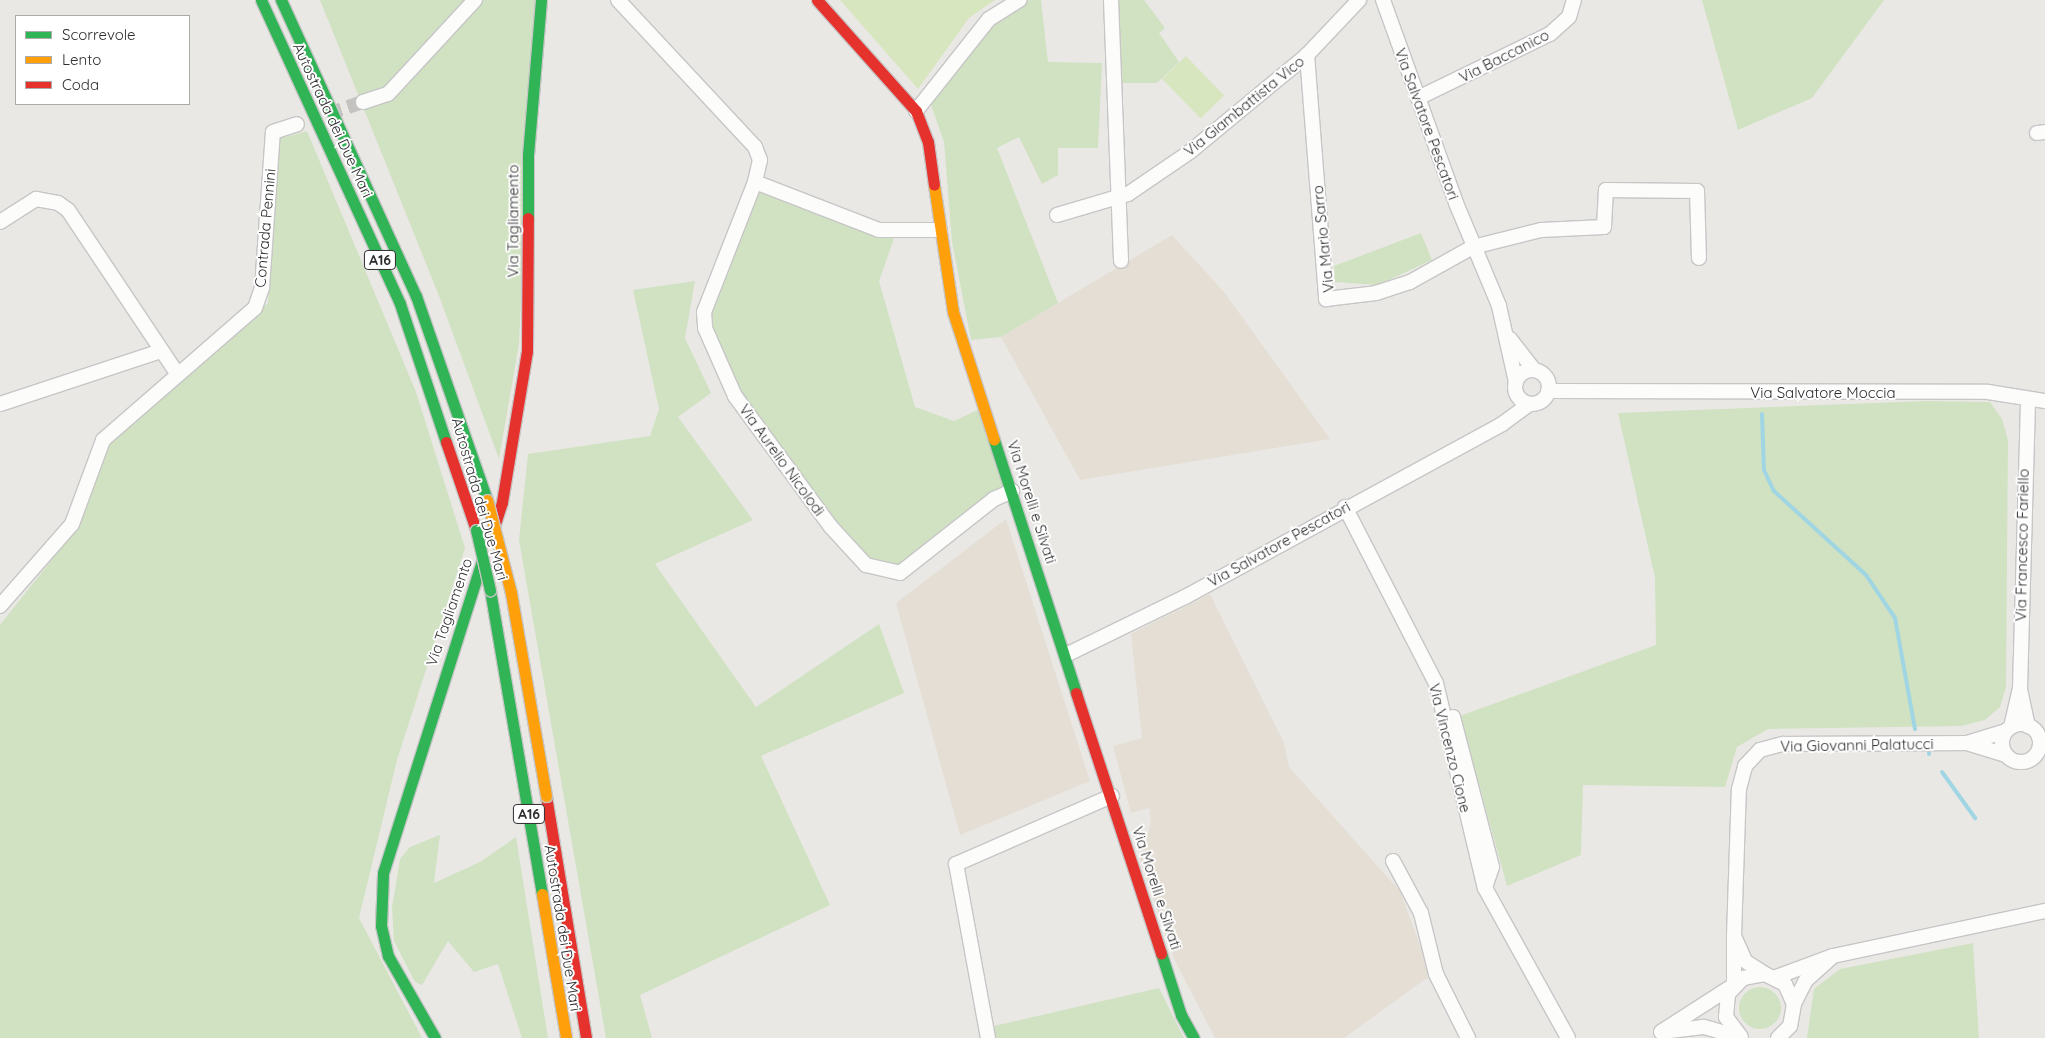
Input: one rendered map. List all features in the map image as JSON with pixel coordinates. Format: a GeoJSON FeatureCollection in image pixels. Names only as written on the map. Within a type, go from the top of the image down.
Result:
{"type":"FeatureCollection","features":[{"type":"Feature","properties":{"kind":"main road","name":"Autostrada dei Due Mari"},"geometry":{"type":"LineString","coordinates":[[261,0],[400,304],[476,530],[490,590],[566,1038]]}},
{"type":"Feature","properties":{"kind":"main road","name":"Autostrada dei Due Mari"},"geometry":{"type":"LineString","coordinates":[[281,0],[416,296],[487,500],[511,593],[586,1038]]}},
{"type":"Feature","properties":{"kind":"main road","name":"Via Tagliamento"},"geometry":{"type":"LineString","coordinates":[[435,1038],[388,956],[381,926],[383,873],[444,671],[502,502],[527,351],[528,155],[541,0]]}},
{"type":"Feature","properties":{"kind":"main road","name":"Via Morelli e Silvati"},"geometry":{"type":"LineString","coordinates":[[817,0],[916,111],[936,176],[940,230],[953,312],[1112,796],[1181,1015],[1194,1038]]}},
{"type":"Feature","properties":{"kind":"street"},"geometry":{"type":"LineString","coordinates":[[363,102],[388,94],[475,0]]}},
{"type":"Feature","properties":{"kind":"street"},"geometry":{"type":"LineString","coordinates":[[618,0],[755,147],[760,160],[754,182],[879,230],[940,230]]}},
{"type":"Feature","properties":{"kind":"street"},"geometry":{"type":"LineString","coordinates":[[916,111],[989,19],[1020,0]]}},
{"type":"Feature","properties":{"kind":"street"},"geometry":{"type":"LineString","coordinates":[[1111,0],[1121,261]]}},
{"type":"Feature","properties":{"kind":"street","name":"Via Giambattista Vico"},"geometry":{"type":"LineString","coordinates":[[1057,215],[1118,197],[1191,152],[1308,55],[1359,0]]}},
{"type":"Feature","properties":{"kind":"street","name":"Via Salvatore Pescatori"},"geometry":{"type":"LineString","coordinates":[[1383,0],[1473,247],[1508,337],[1516,382]]}},
{"type":"Feature","properties":{"kind":"street","name":"Via Baccanico"},"geometry":{"type":"LineString","coordinates":[[1418,98],[1550,34],[1569,18],[1574,0]]}},
{"type":"Feature","properties":{"kind":"street","name":"Via Mario Sarro"},"geometry":{"type":"LineString","coordinates":[[1308,55],[1326,299],[1376,293],[1401,285],[1473,247]]}},
{"type":"Feature","properties":{"kind":"street","name":"Contrada Pennini"},"geometry":{"type":"LineString","coordinates":[[0,606],[72,524],[104,440],[255,308],[262,288],[273,132],[297,124]]}},
{"type":"Feature","properties":{"kind":"street","name":"Via Aurelio Nicolodi"},"geometry":{"type":"LineString","coordinates":[[754,182],[704,312],[705,328],[735,396],[831,527],[866,565],[900,573],[994,499],[1012,491]]}},
{"type":"Feature","properties":{"kind":"street"},"geometry":{"type":"LineString","coordinates":[[1473,247],[1541,230],[1604,227],[1606,190],[1691,188],[1701,198],[1699,258]]}},
{"type":"Feature","properties":{"kind":"street"},"geometry":{"type":"LineString","coordinates":[[0,222],[36,199],[58,203],[68,210],[178,375]]}},
{"type":"Feature","properties":{"kind":"street","name":"Via Salvatore Pescatori"},"geometry":{"type":"LineString","coordinates":[[1508,337],[1543,380]]}},
{"type":"Feature","properties":{"kind":"street"},"geometry":{"type":"LineString","coordinates":[[0,404],[161,351]]}},
{"type":"Feature","properties":{"kind":"street"},"geometry":{"type":"LineString","coordinates":[[1525,372],[1543,380],[1542,400],[1530,404],[1518,396],[1516,382],[1525,372]]}},
{"type":"Feature","properties":{"kind":"street","name":"Via Salvatore Moccia"},"geometry":{"type":"LineString","coordinates":[[1543,380],[1599,392],[1988,392],[2028,400],[2045,400]]}},
{"type":"Feature","properties":{"kind":"street","name":"Via Salvatore Pescatori"},"geometry":{"type":"LineString","coordinates":[[1490,429],[1518,396]]}},
{"type":"Feature","properties":{"kind":"street","name":"Via Francesco Fariello"},"geometry":{"type":"LineString","coordinates":[[2028,400],[2020,689],[2028,726]]}},
{"type":"Feature","properties":{"kind":"street","name":"Via Salvatore Pescatori"},"geometry":{"type":"LineString","coordinates":[[1066,655],[1185,597],[1345,507],[1490,429],[1530,404]]}},
{"type":"Feature","properties":{"kind":"street","name":"Via Vincenzo Cione"},"geometry":{"type":"LineString","coordinates":[[1345,507],[1436,683],[1485,888],[1568,1038]]}},
{"type":"Feature","properties":{"kind":"street","name":"Via Francesco Fariello"},"geometry":{"type":"LineString","coordinates":[[2009,729],[2020,689]]}},
{"type":"Feature","properties":{"kind":"street","name":"Via Vincenzo Cione"},"geometry":{"type":"LineString","coordinates":[[1453,717],[1492,867],[1485,888]]}},
{"type":"Feature","properties":{"kind":"street"},"geometry":{"type":"LineString","coordinates":[[2028,726],[2040,740],[2040,758],[2023,762],[2006,755],[2002,743],[2009,729],[2028,726]]}},
{"type":"Feature","properties":{"kind":"street","name":"Via Giovanni Palatucci"},"geometry":{"type":"LineString","coordinates":[[1967,743],[2009,729]]}},
{"type":"Feature","properties":{"kind":"street","name":"Via Giovanni Palatucci"},"geometry":{"type":"LineString","coordinates":[[1734,985],[1740,789],[1745,766],[1760,750],[1783,744],[1967,743],[2000,749],[2006,755]]}},
{"type":"Feature","properties":{"kind":"street"},"geometry":{"type":"LineString","coordinates":[[988,1038],[956,864],[1112,796]]}},
{"type":"Feature","properties":{"kind":"street"},"geometry":{"type":"LineString","coordinates":[[1394,861],[1421,913],[1436,974],[1468,1038]]}},
{"type":"Feature","properties":{"kind":"street"},"geometry":{"type":"LineString","coordinates":[[1656,1035],[1743,978],[1770,976],[1833,956],[2030,916],[2045,911]]}},
{"type":"Feature","properties":{"kind":"street"},"geometry":{"type":"LineString","coordinates":[[2030,916],[2045,920]]}},
{"type":"Feature","properties":{"kind":"street","name":"Via Giovanni Palatucci"},"geometry":{"type":"LineString","coordinates":[[1734,936],[1745,961],[1770,976],[1791,993],[1794,1009]]}},
{"type":"Feature","properties":{"kind":"street"},"geometry":{"type":"LineString","coordinates":[[1778,1038],[1794,1009],[1806,980],[1833,956]]}},
{"type":"Feature","properties":{"kind":"street"},"geometry":{"type":"LineString","coordinates":[[1734,985],[1725,1006],[1726,1017],[1740,1037]]}},
{"type":"Feature","properties":{"kind":"street"},"geometry":{"type":"LineString","coordinates":[[1794,1009],[1795,1038]]}},
{"type":"Feature","properties":{"kind":"street"},"geometry":{"type":"LineString","coordinates":[[1656,1035],[1703,1027],[1740,1037]]}},
{"type":"Feature","properties":{"kind":"shaded area"},"geometry":{"type":"Polygon","coordinates":[[[1172,235],[1224,292],[1330,439],[1080,480],[1001,337],[1172,235]]]}},
{"type":"Feature","properties":{"kind":"shaded area"},"geometry":{"type":"Polygon","coordinates":[[[1006,519],[1090,781],[960,835],[896,603],[1006,519]]]}},
{"type":"Feature","properties":{"kind":"shaded area"},"geometry":{"type":"Polygon","coordinates":[[[1210,594],[1284,743],[1289,767],[1400,891],[1431,975],[1344,1038],[1215,1038],[1175,961],[1140,860],[1151,822],[1149,808],[1131,813],[1113,746],[1142,738],[1131,634],[1210,594]]]}},
{"type":"Feature","properties":{"kind":"green space"},"geometry":{"type":"Polygon","coordinates":[[[320,0],[535,0],[519,344],[499,459],[439,296],[320,0]]]}},
{"type":"Feature","properties":{"kind":"green space"},"geometry":{"type":"Polygon","coordinates":[[[840,0],[995,0],[969,18],[918,89],[840,0]]]}},
{"type":"Feature","properties":{"kind":"green space"},"geometry":{"type":"Polygon","coordinates":[[[1029,0],[1041,0],[1048,62],[1102,63],[1098,148],[1058,148],[1058,175],[1042,184],[1019,137],[997,148],[1058,303],[1001,337],[971,340],[952,242],[944,142],[930,102],[992,21],[1029,0]]]}},
{"type":"Feature","properties":{"kind":"green space"},"geometry":{"type":"Polygon","coordinates":[[[1118,0],[1144,0],[1165,28],[1159,33],[1179,62],[1157,83],[1120,83],[1118,0]]]}},
{"type":"Feature","properties":{"kind":"green space"},"geometry":{"type":"Polygon","coordinates":[[[1702,0],[1884,0],[1812,98],[1738,130],[1702,0]]]}},
{"type":"Feature","properties":{"kind":"green space"},"geometry":{"type":"Polygon","coordinates":[[[1186,56],[1224,96],[1200,118],[1162,79],[1186,56]]]}},
{"type":"Feature","properties":{"kind":"green space"},"geometry":{"type":"Polygon","coordinates":[[[307,131],[416,392],[465,548],[397,760],[359,918],[422,1038],[0,1038],[0,625],[77,528],[108,443],[268,303],[278,139],[307,131]]]}},
{"type":"Feature","properties":{"kind":"green space"},"geometry":{"type":"Polygon","coordinates":[[[755,182],[897,230],[879,281],[915,407],[954,421],[984,407],[1012,491],[900,573],[866,565],[735,396],[705,328],[755,182]]]}},
{"type":"Feature","properties":{"kind":"green space"},"geometry":{"type":"Polygon","coordinates":[[[1421,233],[1432,260],[1378,285],[1335,282],[1334,266],[1421,233]]]}},
{"type":"Feature","properties":{"kind":"green space"},"geometry":{"type":"Polygon","coordinates":[[[695,281],[685,338],[711,393],[678,417],[753,520],[655,564],[756,707],[879,624],[904,693],[761,756],[830,905],[640,995],[652,1038],[606,1038],[519,540],[528,454],[650,436],[659,409],[633,290],[695,281]]]}},
{"type":"Feature","properties":{"kind":"green space"},"geometry":{"type":"Polygon","coordinates":[[[1926,401],[1990,402],[2002,419],[2008,440],[2006,687],[2000,707],[1985,720],[1962,726],[1768,729],[1737,747],[1725,787],[1583,785],[1581,855],[1507,886],[1460,716],[1656,645],[1655,578],[1618,413],[1926,401]]]}},
{"type":"Feature","properties":{"kind":"green space"},"geometry":{"type":"Polygon","coordinates":[[[440,835],[434,883],[480,862],[516,837],[548,1038],[522,1038],[498,964],[474,972],[448,941],[422,985],[415,982],[394,941],[392,908],[400,859],[410,847],[440,835]]]}},
{"type":"Feature","properties":{"kind":"green space"},"geometry":{"type":"Polygon","coordinates":[[[1973,943],[1979,1038],[1807,1038],[1814,989],[1840,969],[1973,943]]]}},
{"type":"Feature","properties":{"kind":"green space"},"geometry":{"type":"Polygon","coordinates":[[[1764,987],[1772,990],[1778,996],[1781,1008],[1778,1020],[1772,1026],[1756,1029],[1748,1026],[1742,1020],[1739,1004],[1742,996],[1748,990],[1764,987]]]}},
{"type":"Feature","properties":{"kind":"green space"},"geometry":{"type":"Polygon","coordinates":[[[1159,988],[1184,1038],[996,1038],[994,1026],[1159,988]]]}},
{"type":"Feature","properties":{"kind":"waterway"},"geometry":{"type":"LineString","coordinates":[[1762,414],[1764,470],[1774,491],[1866,575],[1895,618],[1915,729]]}},
{"type":"Feature","properties":{"kind":"waterway"},"geometry":{"type":"LineString","coordinates":[[1942,772],[1975,818]]}},
{"type":"Feature","properties":{"kind":"tunnel"},"geometry":{"type":"LineString","coordinates":[[328,114],[363,102]]}},
{"type":"Feature","properties":{"kind":"traffic: fast"},"geometry":{"type":"LineString","coordinates":[[261,0],[400,304],[446,442]]}},
{"type":"Feature","properties":{"kind":"traffic: fast"},"geometry":{"type":"LineString","coordinates":[[281,0],[416,296],[487,500]]}},
{"type":"Feature","properties":{"kind":"traffic: fast"},"geometry":{"type":"LineString","coordinates":[[528,218],[528,155],[541,0]]}},
{"type":"Feature","properties":{"kind":"traffic: fast"},"geometry":{"type":"LineString","coordinates":[[994,440],[1076,693]]}},
{"type":"Feature","properties":{"kind":"traffic: fast"},"geometry":{"type":"LineString","coordinates":[[476,530],[490,590]]}},
{"type":"Feature","properties":{"kind":"traffic: fast"},"geometry":{"type":"LineString","coordinates":[[435,1038],[388,956],[381,926],[383,873],[483,558]]}},
{"type":"Feature","properties":{"kind":"traffic: fast"},"geometry":{"type":"LineString","coordinates":[[490,590],[542,894]]}},
{"type":"Feature","properties":{"kind":"traffic: fast"},"geometry":{"type":"LineString","coordinates":[[1161,953],[1181,1015],[1194,1038]]}},
{"type":"Feature","properties":{"kind":"traffic: slow"},"geometry":{"type":"LineString","coordinates":[[934,185],[953,312],[994,440]]}},
{"type":"Feature","properties":{"kind":"traffic: slow"},"geometry":{"type":"LineString","coordinates":[[487,500],[511,593],[546,796]]}},
{"type":"Feature","properties":{"kind":"traffic: slow"},"geometry":{"type":"LineString","coordinates":[[542,894],[566,1038]]}},
{"type":"Feature","properties":{"kind":"traffic: jam"},"geometry":{"type":"LineString","coordinates":[[817,0],[916,111],[928,142],[934,185]]}},
{"type":"Feature","properties":{"kind":"traffic: jam"},"geometry":{"type":"LineString","coordinates":[[493,530],[502,502],[527,351],[528,218]]}},
{"type":"Feature","properties":{"kind":"traffic: jam"},"geometry":{"type":"LineString","coordinates":[[446,442],[476,530]]}},
{"type":"Feature","properties":{"kind":"traffic: jam"},"geometry":{"type":"LineString","coordinates":[[1076,693],[1161,953]]}},
{"type":"Feature","properties":{"kind":"traffic: jam"},"geometry":{"type":"LineString","coordinates":[[546,796],[586,1038]]}}]}
